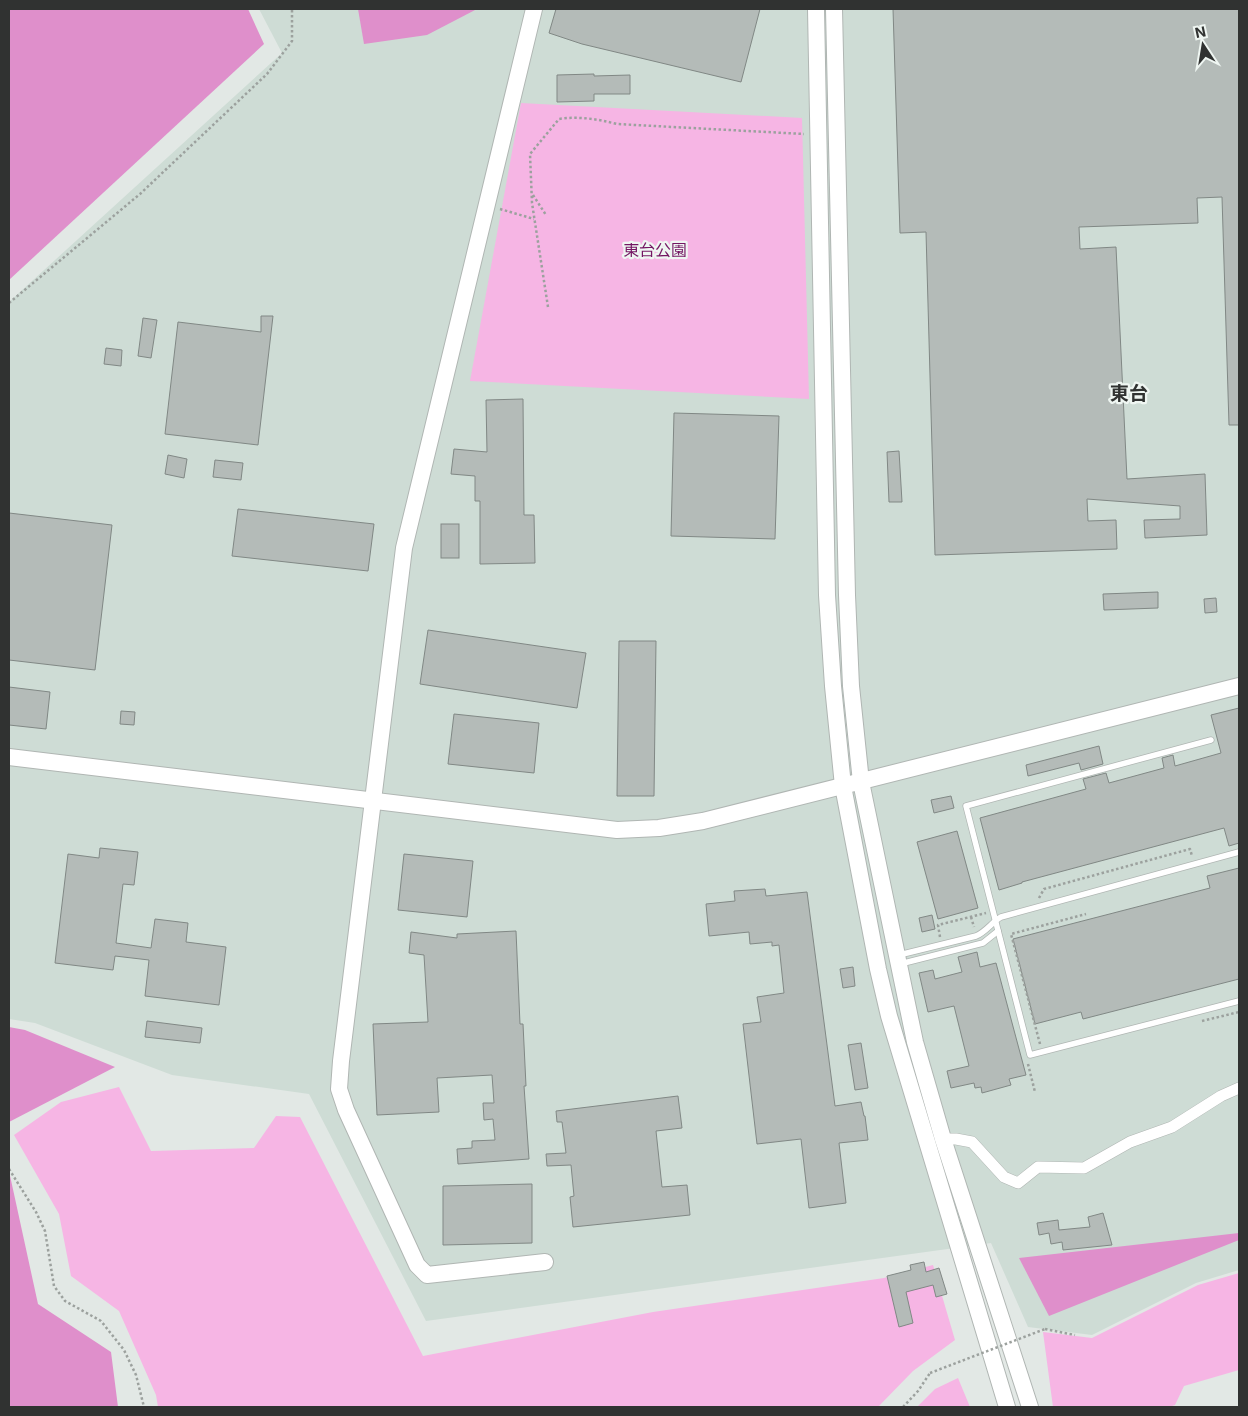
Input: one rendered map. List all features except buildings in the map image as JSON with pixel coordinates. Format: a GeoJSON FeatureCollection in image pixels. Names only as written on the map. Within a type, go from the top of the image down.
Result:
{"type":"FeatureCollection","features":[{"type":"Feature","properties":{"kind":"street"},"geometry":{"type":"LineString","coordinates":[[534,9],[404,548],[339,1089],[346,1110],[417,1265],[428,1275],[544,1262]]}},
{"type":"Feature","properties":{"kind":"street"},"geometry":{"type":"LineString","coordinates":[[816,9],[827,595],[832,686],[843,786],[878,969],[889,1016],[1007,1407]]}},
{"type":"Feature","properties":{"kind":"street"},"geometry":{"type":"LineString","coordinates":[[834,9],[847,595],[851,686],[861,782],[915,1042],[943,1139],[1030,1407]]}},
{"type":"Feature","properties":{"kind":"street"},"geometry":{"type":"LineString","coordinates":[[9,757],[617,830],[659,828],[703,821],[1239,686]]}},
{"type":"Feature","properties":{"kind":"street"},"geometry":{"type":"LineString","coordinates":[[943,1139],[972,1142],[1004,1177],[1018,1183],[1038,1167],[1084,1168],[1130,1142],[1172,1127],[1221,1096],[1239,1088]]}},
{"type":"Feature","properties":{"kind":"lane"},"geometry":{"type":"LineString","coordinates":[[1211,740],[966,806],[1030,1055],[1239,1001]]}},
{"type":"Feature","properties":{"kind":"lane"},"geometry":{"type":"LineString","coordinates":[[898,960],[976,936],[1001,917],[1239,852]]}},
{"type":"Feature","properties":{"kind":"lane"},"geometry":{"type":"LineString","coordinates":[[898,960],[983,943],[998,931]]}},
{"type":"Feature","properties":{"kind":"path"},"geometry":{"type":"LineString","coordinates":[[9,303],[140,194],[267,74],[292,41],[292,9]]}},
{"type":"Feature","properties":{"kind":"path"},"geometry":{"type":"LineString","coordinates":[[548,307],[534,219],[530,154],[559,119],[572,117],[616,124],[803,134]]}},
{"type":"Feature","properties":{"kind":"path"},"geometry":{"type":"LineString","coordinates":[[532,193],[546,215]]}},
{"type":"Feature","properties":{"kind":"path"},"geometry":{"type":"LineString","coordinates":[[486,206],[534,219]]}},
{"type":"Feature","properties":{"kind":"path"},"geometry":{"type":"LineString","coordinates":[[1031,901],[1040,898],[1044,889],[1190,849],[1193,859]]}},
{"type":"Feature","properties":{"kind":"path"},"geometry":{"type":"LineString","coordinates":[[932,940],[941,938],[938,925],[986,913]]}},
{"type":"Feature","properties":{"kind":"path"},"geometry":{"type":"LineString","coordinates":[[1046,1042],[1040,1044],[1011,934],[1086,914]]}},
{"type":"Feature","properties":{"kind":"path"},"geometry":{"type":"LineString","coordinates":[[971,917],[975,931]]}},
{"type":"Feature","properties":{"kind":"path"},"geometry":{"type":"LineString","coordinates":[[9,1168],[36,1212],[45,1231],[54,1286],[65,1301],[101,1321],[124,1350],[136,1375],[144,1407]]}},
{"type":"Feature","properties":{"kind":"path"},"geometry":{"type":"LineString","coordinates":[[903,1407],[918,1391],[930,1373],[1045,1329],[1075,1335]]}},
{"type":"Feature","properties":{"kind":"shaded area"},"geometry":{"type":"Polygon","coordinates":[[[9,9],[248,9],[264,44],[9,280],[9,9]]]}},
{"type":"Feature","properties":{"kind":"shaded area"},"geometry":{"type":"Polygon","coordinates":[[[259,9],[1239,9],[1239,1270],[1196,1283],[1092,1335],[1028,1327],[991,1243],[426,1321],[309,1094],[172,1075],[35,1023],[9,1019],[9,302],[282,53],[259,9]]]}},
{"type":"Feature","properties":{"kind":"shaded area"},"geometry":{"type":"Polygon","coordinates":[[[358,9],[477,9],[427,35],[364,44],[358,9]]]}},
{"type":"Feature","properties":{"kind":"shaded area"},"geometry":{"type":"Polygon","coordinates":[[[9,1027],[25,1030],[115,1067],[9,1122],[9,1027]]]}},
{"type":"Feature","properties":{"kind":"shaded area"},"geometry":{"type":"Polygon","coordinates":[[[9,1171],[38,1304],[111,1352],[118,1407],[9,1407],[9,1171]]]}},
{"type":"Feature","properties":{"kind":"shaded area"},"geometry":{"type":"Polygon","coordinates":[[[1239,1233],[1239,1240],[1049,1316],[1019,1258],[1239,1233]]]}},
{"type":"Feature","properties":{"kind":"green space","name":"東台公園"},"geometry":{"type":"Polygon","coordinates":[[[521,103],[802,118],[809,399],[470,381],[521,103]]]}},
{"type":"Feature","properties":{"kind":"green space"},"geometry":{"type":"Polygon","coordinates":[[[119,1087],[151,1151],[254,1148],[276,1116],[300,1117],[423,1356],[653,1312],[884,1278],[933,1265],[955,1340],[913,1371],[878,1407],[158,1407],[156,1395],[119,1311],[71,1276],[59,1214],[14,1135],[61,1102],[119,1087]]]}},
{"type":"Feature","properties":{"kind":"green space"},"geometry":{"type":"Polygon","coordinates":[[[1239,1273],[1239,1370],[1184,1386],[1175,1405],[1169,1407],[1053,1407],[1043,1332],[1092,1338],[1198,1285],[1239,1273]]]}},
{"type":"Feature","properties":{"kind":"green space"},"geometry":{"type":"Polygon","coordinates":[[[958,1378],[970,1407],[917,1407],[935,1389],[958,1378]]]}},
{"type":"Feature","properties":{"kind":"district","name":"東台"},"geometry":{"type":"Point","coordinates":[1129,393]}}]}
